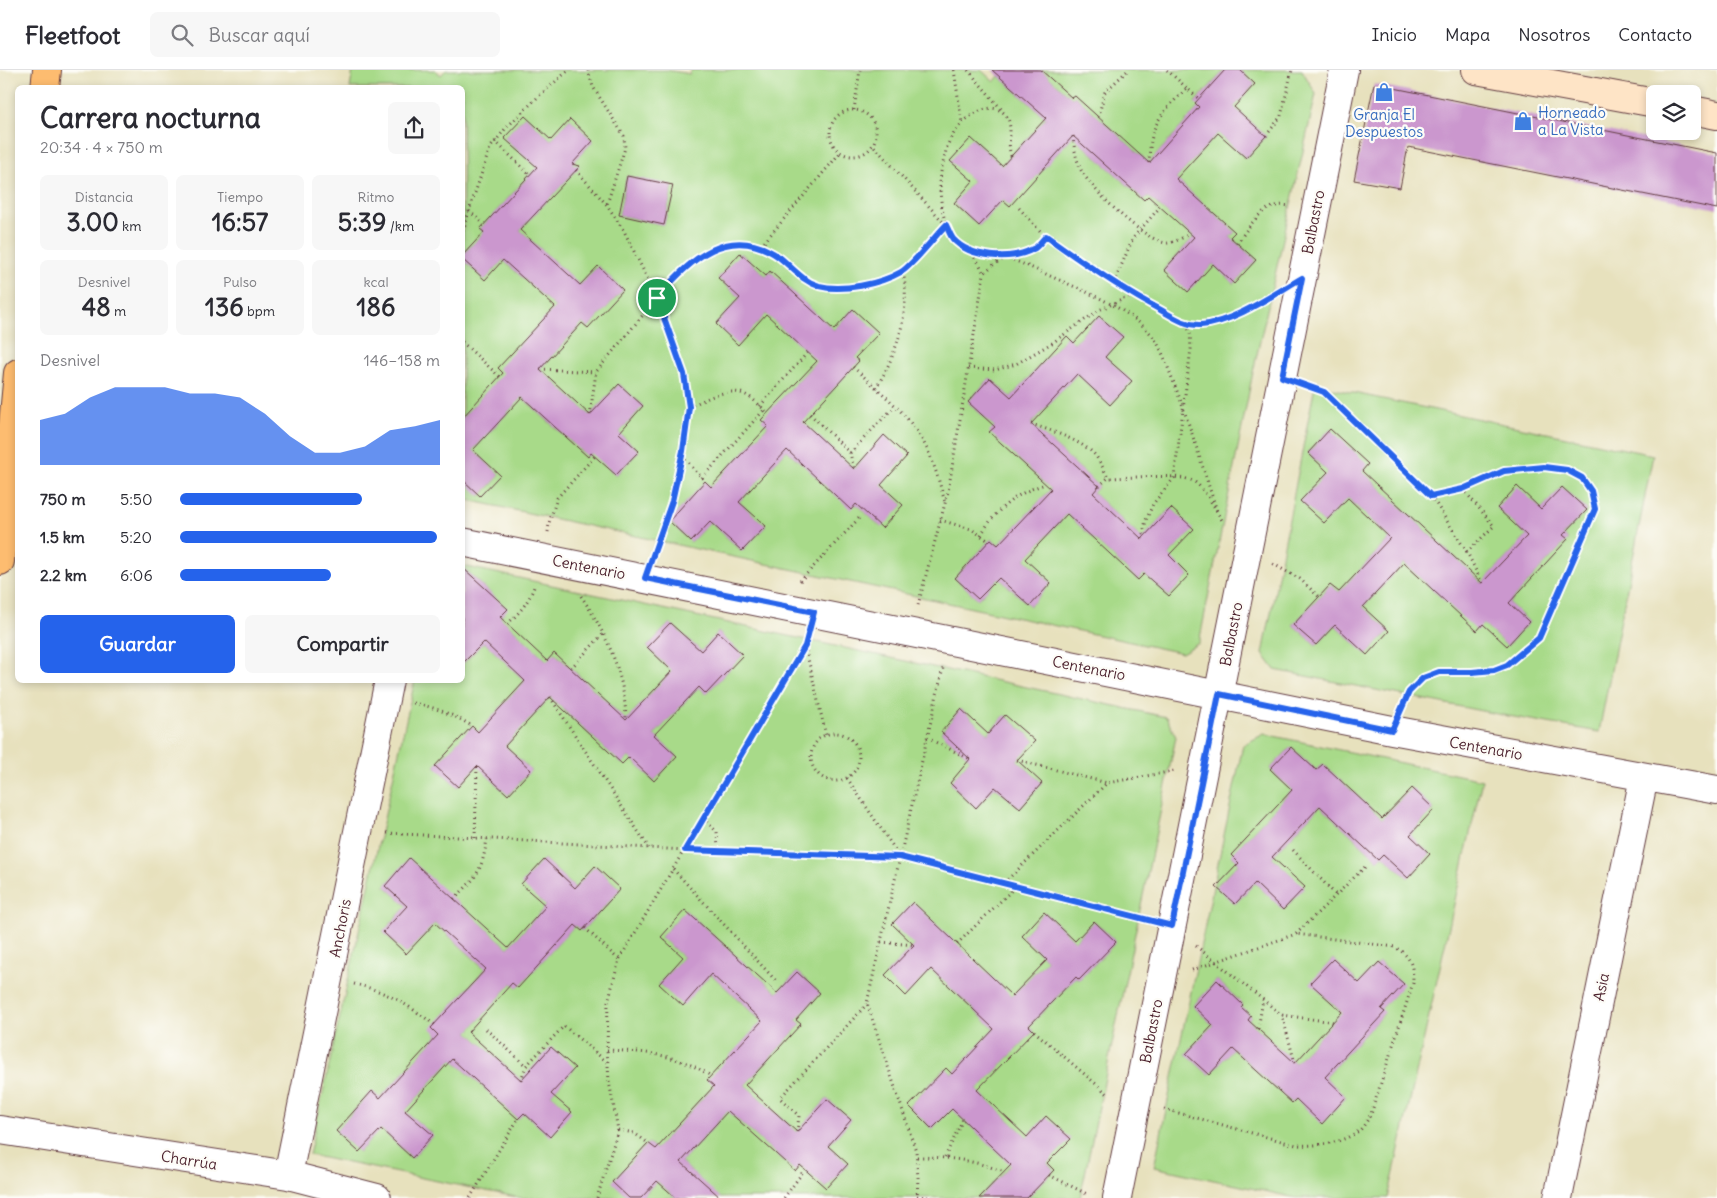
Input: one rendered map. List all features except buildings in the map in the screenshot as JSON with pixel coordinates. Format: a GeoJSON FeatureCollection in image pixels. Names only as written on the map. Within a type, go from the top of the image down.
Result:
{"type":"FeatureCollection","features":[{"type":"Feature","properties":{"kind":"highway"},"geometry":{"type":"LineString","coordinates":[[45,85],[47,70]]}},
{"type":"Feature","properties":{"kind":"highway"},"geometry":{"type":"LineString","coordinates":[[0,561],[15,399]]}},
{"type":"Feature","properties":{"kind":"street","name":"Balbastro"},"geometry":{"type":"LineString","coordinates":[[1117,1198],[1344,70]]}},
{"type":"Feature","properties":{"kind":"street"},"geometry":{"type":"LineString","coordinates":[[1476,70],[1526,74],[1646,101]]}},
{"type":"Feature","properties":{"kind":"street"},"geometry":{"type":"LineString","coordinates":[[1701,112],[1717,115]]}},
{"type":"Feature","properties":{"kind":"street","name":"Centenario"},"geometry":{"type":"LineString","coordinates":[[465,543],[1392,730],[1717,790]]}},
{"type":"Feature","properties":{"kind":"street","name":"Anchoris"},"geometry":{"type":"LineString","coordinates":[[288,1175],[388,689]]}},
{"type":"Feature","properties":{"kind":"street","name":"Asia"},"geometry":{"type":"LineString","coordinates":[[1558,1198],[1644,777]]}},
{"type":"Feature","properties":{"kind":"street","name":"Charrúa"},"geometry":{"type":"LineString","coordinates":[[0,1130],[288,1175],[377,1198]]}},
{"type":"Feature","properties":{"kind":"path"},"geometry":{"type":"LineString","coordinates":[[465,225],[490,148],[506,128],[569,70]]}},
{"type":"Feature","properties":{"kind":"path"},"geometry":{"type":"LineString","coordinates":[[588,70],[594,87],[624,136],[625,148],[607,205]]}},
{"type":"Feature","properties":{"kind":"path"},"geometry":{"type":"LineString","coordinates":[[854,110],[860,70]]}},
{"type":"Feature","properties":{"kind":"path"},"geometry":{"type":"LineString","coordinates":[[954,70],[962,122]]}},
{"type":"Feature","properties":{"kind":"path"},"geometry":{"type":"LineString","coordinates":[[968,70],[1009,122],[1008,148],[1011,156]]}},
{"type":"Feature","properties":{"kind":"path"},"geometry":{"type":"LineString","coordinates":[[1098,117],[1105,92],[1128,70]]}},
{"type":"Feature","properties":{"kind":"path"},"geometry":{"type":"LineString","coordinates":[[1167,70],[1199,99]]}},
{"type":"Feature","properties":{"kind":"path"},"geometry":{"type":"LineString","coordinates":[[1266,136],[1281,116],[1292,70]]}},
{"type":"Feature","properties":{"kind":"path"},"geometry":{"type":"LineString","coordinates":[[1149,163],[1150,144],[1154,126],[1164,112],[1187,88]]}},
{"type":"Feature","properties":{"kind":"path"},"geometry":{"type":"LineString","coordinates":[[946,225],[942,201],[941,173],[948,142],[962,122],[979,110],[992,107],[1003,112]]}},
{"type":"Feature","properties":{"kind":"path"},"geometry":{"type":"LineString","coordinates":[[846,110],[862,111],[873,122],[876,137],[873,145],[862,155],[847,156],[840,153],[830,141],[830,126],[839,114],[846,110]]}},
{"type":"Feature","properties":{"kind":"path"},"geometry":{"type":"LineString","coordinates":[[1073,136],[1075,155],[1081,170],[1090,184],[1140,230],[1157,240],[1168,243],[1190,234]]}},
{"type":"Feature","properties":{"kind":"path"},"geometry":{"type":"LineString","coordinates":[[495,141],[530,175]]}},
{"type":"Feature","properties":{"kind":"path"},"geometry":{"type":"LineString","coordinates":[[873,145],[946,225],[953,239],[973,255],[984,274]]}},
{"type":"Feature","properties":{"kind":"path"},"geometry":{"type":"LineString","coordinates":[[761,246],[840,153]]}},
{"type":"Feature","properties":{"kind":"path"},"geometry":{"type":"LineString","coordinates":[[576,170],[607,205],[624,231],[657,298],[684,374],[689,407],[682,456],[672,501],[645,578]]}},
{"type":"Feature","properties":{"kind":"path"},"geometry":{"type":"LineString","coordinates":[[1237,243],[1260,214],[1272,205],[1284,205],[1316,211]]}},
{"type":"Feature","properties":{"kind":"path"},"geometry":{"type":"LineString","coordinates":[[1114,283],[1130,246],[1140,230],[1160,207]]}},
{"type":"Feature","properties":{"kind":"path"},"geometry":{"type":"LineString","coordinates":[[1019,208],[1046,236],[1133,295],[1185,323],[1200,325],[1220,321],[1235,315],[1302,278]]}},
{"type":"Feature","properties":{"kind":"path"},"geometry":{"type":"LineString","coordinates":[[469,211],[484,224]]}},
{"type":"Feature","properties":{"kind":"path"},"geometry":{"type":"LineString","coordinates":[[590,415],[596,372],[671,281],[699,256],[725,244],[743,242],[761,246],[780,258],[799,275],[819,286],[849,288],[881,281],[903,271],[946,225]]}},
{"type":"Feature","properties":{"kind":"path"},"geometry":{"type":"LineString","coordinates":[[911,632],[945,502],[984,274],[991,266],[1006,257],[1033,249],[1046,236]]}},
{"type":"Feature","properties":{"kind":"path"},"geometry":{"type":"LineString","coordinates":[[967,249],[984,255],[1006,257],[1113,304],[1136,320],[1152,336],[1162,353],[1183,407],[1217,510]]}},
{"type":"Feature","properties":{"kind":"path"},"geometry":{"type":"LineString","coordinates":[[876,388],[887,371],[900,335],[905,295],[903,271]]}},
{"type":"Feature","properties":{"kind":"path"},"geometry":{"type":"LineString","coordinates":[[968,368],[995,370],[1016,364],[1052,343],[1099,310],[1133,295]]}},
{"type":"Feature","properties":{"kind":"path"},"geometry":{"type":"LineString","coordinates":[[1142,539],[1146,520],[1153,504],[1174,478],[1191,349],[1190,332],[1185,323]]}},
{"type":"Feature","properties":{"kind":"path"},"geometry":{"type":"LineString","coordinates":[[465,345],[500,377]]}},
{"type":"Feature","properties":{"kind":"path"},"geometry":{"type":"LineString","coordinates":[[760,406],[808,352]]}},
{"type":"Feature","properties":{"kind":"path"},"geometry":{"type":"LineString","coordinates":[[853,367],[904,415],[924,442],[934,465],[945,502]]}},
{"type":"Feature","properties":{"kind":"path"},"geometry":{"type":"LineString","coordinates":[[540,369],[596,372]]}},
{"type":"Feature","properties":{"kind":"path"},"geometry":{"type":"LineString","coordinates":[[1282,377],[1324,392],[1431,496],[1467,552],[1482,583]]}},
{"type":"Feature","properties":{"kind":"path"},"geometry":{"type":"LineString","coordinates":[[689,407],[712,396],[728,392],[746,394],[768,413]]}},
{"type":"Feature","properties":{"kind":"path"},"geometry":{"type":"LineString","coordinates":[[850,452],[895,406]]}},
{"type":"Feature","properties":{"kind":"path"},"geometry":{"type":"LineString","coordinates":[[702,478],[764,410]]}},
{"type":"Feature","properties":{"kind":"path"},"geometry":{"type":"LineString","coordinates":[[810,414],[850,452],[854,469]]}},
{"type":"Feature","properties":{"kind":"path"},"geometry":{"type":"LineString","coordinates":[[1031,424],[1052,431],[1083,446],[1094,454],[1108,478]]}},
{"type":"Feature","properties":{"kind":"path"},"geometry":{"type":"LineString","coordinates":[[682,456],[705,481]]}},
{"type":"Feature","properties":{"kind":"path"},"geometry":{"type":"LineString","coordinates":[[1392,730],[1409,692],[1423,678],[1439,672],[1494,670],[1507,665],[1539,638],[1595,509],[1591,491],[1582,478],[1567,470],[1544,467],[1504,471],[1463,489],[1431,496]]}},
{"type":"Feature","properties":{"kind":"path"},"geometry":{"type":"LineString","coordinates":[[1099,486],[1108,478],[1174,478],[1194,482],[1217,510],[1246,559],[1270,562],[1284,569],[1300,579],[1319,597]]}},
{"type":"Feature","properties":{"kind":"path"},"geometry":{"type":"LineString","coordinates":[[981,535],[994,516],[1011,500],[1024,492],[1046,484]]}},
{"type":"Feature","properties":{"kind":"path"},"geometry":{"type":"LineString","coordinates":[[1463,489],[1494,526],[1467,552]]}},
{"type":"Feature","properties":{"kind":"path"},"geometry":{"type":"LineString","coordinates":[[778,605],[861,516]]}},
{"type":"Feature","properties":{"kind":"path"},"geometry":{"type":"LineString","coordinates":[[940,520],[981,535],[989,541]]}},
{"type":"Feature","properties":{"kind":"path"},"geometry":{"type":"LineString","coordinates":[[558,561],[603,634],[618,668],[626,698],[626,720]]}},
{"type":"Feature","properties":{"kind":"path"},"geometry":{"type":"LineString","coordinates":[[597,1198],[618,1130],[609,1081],[607,1050],[608,1002],[619,960],[805,646],[814,612]]}},
{"type":"Feature","properties":{"kind":"path"},"geometry":{"type":"LineString","coordinates":[[571,668],[603,634]]}},
{"type":"Feature","properties":{"kind":"path"},"geometry":{"type":"LineString","coordinates":[[797,1132],[799,1116],[780,1098],[867,1003],[950,640]]}},
{"type":"Feature","properties":{"kind":"path"},"geometry":{"type":"LineString","coordinates":[[805,646],[826,735]]}},
{"type":"Feature","properties":{"kind":"path"},"geometry":{"type":"LineString","coordinates":[[388,689],[446,712],[472,726]]}},
{"type":"Feature","properties":{"kind":"path"},"geometry":{"type":"LineString","coordinates":[[550,697],[649,848]]}},
{"type":"Feature","properties":{"kind":"path"},"geometry":{"type":"LineString","coordinates":[[842,734],[855,743],[858,750],[857,766],[847,778],[832,781],[824,778],[814,768],[812,753],[814,746],[826,735],[842,734]]}},
{"type":"Feature","properties":{"kind":"path"},"geometry":{"type":"LineString","coordinates":[[928,738],[970,760]]}},
{"type":"Feature","properties":{"kind":"path"},"geometry":{"type":"LineString","coordinates":[[1017,760],[1107,783],[1204,766]]}},
{"type":"Feature","properties":{"kind":"path"},"geometry":{"type":"LineString","coordinates":[[475,838],[477,766]]}},
{"type":"Feature","properties":{"kind":"path"},"geometry":{"type":"LineString","coordinates":[[847,778],[900,857]]}},
{"type":"Feature","properties":{"kind":"path"},"geometry":{"type":"LineString","coordinates":[[1004,883],[1107,783]]}},
{"type":"Feature","properties":{"kind":"path"},"geometry":{"type":"LineString","coordinates":[[703,818],[718,832],[718,851]]}},
{"type":"Feature","properties":{"kind":"path"},"geometry":{"type":"LineString","coordinates":[[359,831],[685,850],[900,857],[1172,926],[1282,1015],[1333,1022]]}},
{"type":"Feature","properties":{"kind":"path"},"geometry":{"type":"LineString","coordinates":[[454,899],[472,882],[480,868],[486,839]]}},
{"type":"Feature","properties":{"kind":"path"},"geometry":{"type":"LineString","coordinates":[[1293,850],[1337,896]]}},
{"type":"Feature","properties":{"kind":"path"},"geometry":{"type":"LineString","coordinates":[[1161,982],[1215,961],[1296,934],[1367,865]]}},
{"type":"Feature","properties":{"kind":"path"},"geometry":{"type":"LineString","coordinates":[[673,870],[777,982]]}},
{"type":"Feature","properties":{"kind":"path"},"geometry":{"type":"LineString","coordinates":[[957,944],[1015,886]]}},
{"type":"Feature","properties":{"kind":"path"},"geometry":{"type":"LineString","coordinates":[[585,928],[619,960]]}},
{"type":"Feature","properties":{"kind":"path"},"geometry":{"type":"LineString","coordinates":[[1034,1031],[1135,1109],[1296,1145],[1314,1146],[1340,1140],[1360,1129],[1371,1114],[1413,983],[1413,968],[1407,954],[1394,947],[1296,934]]}},
{"type":"Feature","properties":{"kind":"path"},"geometry":{"type":"LineString","coordinates":[[881,942],[914,944]]}},
{"type":"Feature","properties":{"kind":"path"},"geometry":{"type":"LineString","coordinates":[[329,979],[375,988],[412,1008],[435,1025]]}},
{"type":"Feature","properties":{"kind":"path"},"geometry":{"type":"LineString","coordinates":[[1258,1029],[1263,1000]]}},
{"type":"Feature","properties":{"kind":"path"},"geometry":{"type":"LineString","coordinates":[[867,1003],[916,1151],[917,1197],[934,1198]]}},
{"type":"Feature","properties":{"kind":"path"},"geometry":{"type":"LineString","coordinates":[[1282,1015],[1295,1064]]}},
{"type":"Feature","properties":{"kind":"path"},"geometry":{"type":"LineString","coordinates":[[521,1080],[526,1066],[564,1026],[608,1063]]}},
{"type":"Feature","properties":{"kind":"path"},"geometry":{"type":"LineString","coordinates":[[486,1029],[526,1066]]}},
{"type":"Feature","properties":{"kind":"path"},"geometry":{"type":"LineString","coordinates":[[607,1050],[663,1054],[685,1061],[711,1076]]}},
{"type":"Feature","properties":{"kind":"path"},"geometry":{"type":"LineString","coordinates":[[470,1198],[518,1119]]}},
{"type":"Feature","properties":{"kind":"path"},"geometry":{"type":"LineString","coordinates":[[945,1157],[963,1119]]}},
{"type":"Feature","properties":{"kind":"path"},"geometry":{"type":"LineString","coordinates":[[618,1130],[634,1133],[648,1143]]}},
{"type":"Feature","properties":{"kind":"path"},"geometry":{"type":"LineString","coordinates":[[917,1157],[945,1157],[986,1165],[1004,1172]]}},
{"type":"Feature","properties":{"kind":"path"},"geometry":{"type":"LineString","coordinates":[[784,1198],[805,1169]]}},
{"type":"Feature","properties":{"kind":"path"},"geometry":{"type":"LineString","coordinates":[[1049,1175],[1095,1198]]}},
{"type":"Feature","properties":{"kind":"green space"},"geometry":{"type":"Polygon","coordinates":[[[353,70],[435,70],[441,75],[446,70],[666,70],[690,74],[691,70],[981,70],[994,82],[999,76],[1046,118],[1000,168],[995,163],[997,161],[971,138],[951,161],[973,181],[954,204],[979,226],[1003,200],[1010,205],[1073,136],[1144,200],[1148,196],[1194,237],[1164,269],[1188,291],[1213,264],[1234,284],[1256,260],[1230,237],[1235,232],[1176,179],[1218,133],[1246,158],[1266,136],[1234,107],[1255,84],[1240,70],[1302,70],[1316,94],[1253,372],[1199,643],[1182,653],[465,499],[465,481],[481,496],[500,475],[473,450],[522,397],[587,457],[592,452],[616,475],[639,451],[619,433],[643,406],[619,384],[590,415],[540,369],[582,323],[588,328],[623,290],[598,266],[580,285],[520,230],[575,171],[570,166],[593,141],[570,119],[551,140],[525,116],[504,138],[537,167],[480,229],[484,232],[465,253],[465,85],[350,85],[353,70]],[[627,176],[619,215],[664,225],[673,186],[627,176]],[[741,253],[718,278],[740,298],[716,324],[738,344],[766,314],[817,360],[762,420],[768,426],[711,487],[705,482],[669,521],[691,542],[710,522],[742,551],[766,526],[739,502],[787,450],[851,509],[856,504],[881,527],[903,505],[881,485],[884,436],[854,469],[802,422],[859,361],[855,358],[878,333],[853,309],[834,330],[770,271],[766,276],[741,253]],[[1099,316],[1074,343],[1067,336],[1011,397],[990,378],[968,402],[995,427],[990,432],[1051,489],[998,545],[991,539],[955,578],[978,599],[999,578],[1030,606],[1051,583],[1025,559],[1067,514],[1138,580],[1144,574],[1169,596],[1189,575],[1169,555],[1193,529],[1171,508],[1142,539],[1093,493],[1099,486],[1031,424],[1077,374],[1110,405],[1131,381],[1105,357],[1122,337],[1099,316]]]}},
{"type":"Feature","properties":{"kind":"green space"},"geometry":{"type":"Polygon","coordinates":[[[1041,70],[1225,70],[1195,102],[1199,107],[1149,163],[1075,96],[1072,98],[1041,70]]]}},
{"type":"Feature","properties":{"kind":"green space"},"geometry":{"type":"Polygon","coordinates":[[[503,260],[555,307],[504,373],[465,415],[465,262],[485,280],[503,260]]]}},
{"type":"Feature","properties":{"kind":"green space"},"geometry":{"type":"Polygon","coordinates":[[[1315,385],[1653,455],[1599,732],[1275,670],[1263,654],[1315,385]],[[1330,429],[1308,453],[1328,472],[1301,501],[1324,523],[1348,498],[1390,538],[1339,592],[1330,585],[1293,625],[1316,645],[1335,625],[1367,655],[1389,631],[1363,607],[1404,563],[1477,630],[1483,624],[1507,646],[1529,622],[1509,603],[1568,539],[1563,535],[1586,510],[1562,487],[1541,509],[1517,487],[1497,508],[1527,536],[1482,583],[1362,471],[1330,429]]]}},
{"type":"Feature","properties":{"kind":"green space"},"geometry":{"type":"Polygon","coordinates":[[[465,566],[1166,717],[1176,737],[1080,1198],[1027,1198],[1054,1170],[1047,1163],[1070,1139],[1046,1117],[1027,1137],[977,1090],[1034,1031],[1029,1026],[1076,977],[1079,980],[1116,942],[1094,921],[1075,941],[1044,912],[1022,936],[1047,960],[1012,996],[914,945],[885,975],[906,995],[931,969],[994,1029],[952,1074],[945,1068],[909,1106],[932,1129],[955,1105],[957,1113],[1007,1161],[1015,1160],[979,1198],[698,1198],[708,1187],[681,1162],[728,1111],[795,1171],[800,1165],[826,1188],[848,1164],[828,1146],[851,1120],[827,1099],[797,1132],[745,1085],[801,1024],[796,1020],[820,993],[797,972],[777,993],[685,910],[661,937],[683,957],[659,984],[683,1005],[711,974],[758,1018],[765,1018],[708,1080],[714,1086],[656,1149],[648,1143],[613,1182],[629,1198],[521,1198],[309,1155],[414,683],[465,683],[465,662],[484,642],[525,681],[478,732],[472,727],[435,766],[458,787],[477,766],[508,795],[531,770],[505,746],[550,697],[622,764],[629,757],[654,781],[677,756],[654,735],[699,687],[706,694],[743,655],[718,632],[701,651],[670,623],[647,647],[672,671],[626,720],[555,653],[547,661],[500,617],[507,609],[469,573],[465,577],[465,566]],[[961,709],[941,732],[970,759],[950,783],[976,808],[995,787],[1020,808],[1042,783],[1017,760],[1035,741],[1005,715],[988,734],[961,709]],[[409,859],[385,886],[407,906],[383,932],[406,954],[435,923],[482,966],[488,966],[432,1028],[438,1035],[380,1098],[372,1091],[336,1131],[359,1152],[381,1129],[412,1158],[433,1135],[405,1111],[452,1059],[518,1119],[524,1113],[550,1136],[571,1112],[551,1094],[574,1069],[521,1080],[468,1032],[512,983],[518,988],[575,925],[582,931],[620,889],[595,866],[575,888],[544,859],[522,884],[546,906],[508,948],[409,859]]]}},
{"type":"Feature","properties":{"kind":"green space"},"geometry":{"type":"Polygon","coordinates":[[[1264,734],[1482,780],[1388,1198],[1296,1198],[1154,1167],[1243,745],[1264,734]],[[1291,747],[1270,769],[1292,790],[1231,855],[1239,863],[1216,886],[1235,904],[1255,883],[1284,910],[1304,887],[1272,857],[1320,806],[1378,860],[1383,855],[1408,878],[1430,854],[1410,835],[1434,809],[1411,788],[1382,819],[1323,764],[1316,770],[1291,747]],[[1333,959],[1311,983],[1342,1013],[1295,1063],[1248,1020],[1251,1016],[1241,1007],[1243,1004],[1217,980],[1193,1006],[1213,1025],[1186,1054],[1209,1075],[1233,1049],[1292,1103],[1296,1099],[1322,1123],[1346,1097],[1325,1077],[1384,1013],[1381,1009],[1403,984],[1379,962],[1359,983],[1333,959]]]}},
{"type":"Feature","properties":{"kind":"green space"},"geometry":{"type":"Polygon","coordinates":[[[657,1181],[676,1198],[641,1198],[657,1181]]]}},
{"type":"Feature","properties":{"kind":"place","name":"Granja El Despuestos"},"geometry":{"type":"Point","coordinates":[1384,92]}},
{"type":"Feature","properties":{"kind":"place","name":"Horneado a La Vista"},"geometry":{"type":"Point","coordinates":[1523,121]}},
{"type":"Feature","properties":{"kind":"route"},"geometry":{"type":"LineString","coordinates":[[946,225],[953,239],[967,249],[984,255],[1006,257],[1033,249],[1046,236],[1092,270],[1185,323],[1200,325],[1220,321],[1235,315],[1302,278],[1282,377],[1324,392],[1431,496],[1463,489],[1504,471],[1544,467],[1567,470],[1582,478],[1591,491],[1595,509],[1539,638],[1507,665],[1494,670],[1439,672],[1423,678],[1409,692],[1392,730],[1219,694],[1172,926],[900,857],[685,850],[805,646],[814,612],[645,578],[672,501],[683,451],[689,407],[684,374],[657,298],[671,281],[699,256],[725,244],[743,242],[761,246],[780,258],[799,275],[819,286],[849,288],[881,281],[903,271],[946,225]]}}]}
